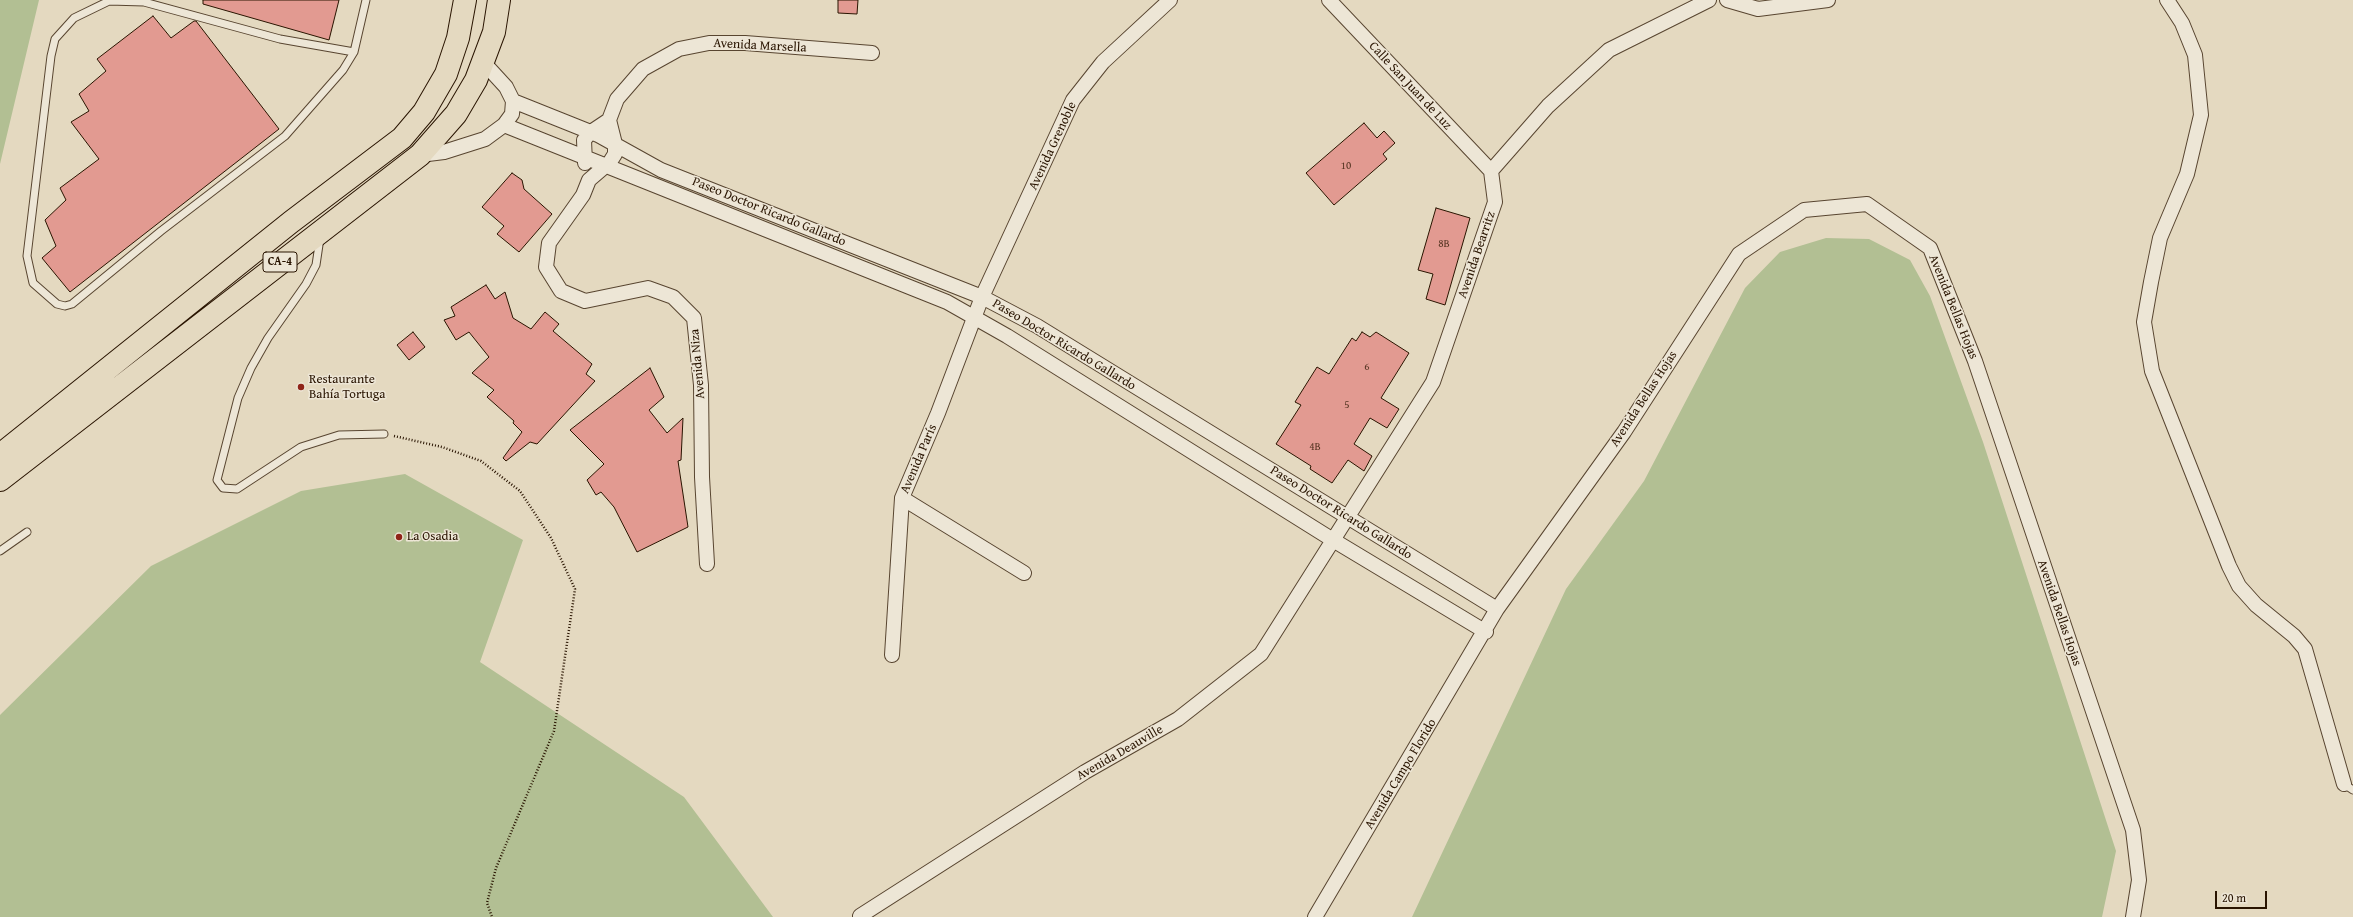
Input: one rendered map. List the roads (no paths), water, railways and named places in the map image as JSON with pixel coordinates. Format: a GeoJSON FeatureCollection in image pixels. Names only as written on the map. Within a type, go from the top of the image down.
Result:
{"type":"FeatureCollection","features":[{"type":"Feature","properties":{"kind":"highway","name":"CA-4"},"geometry":{"type":"LineString","coordinates":[[0,455],[291,222],[402,138],[424,112],[446,74],[458,38],[465,0]]}},
{"type":"Feature","properties":{"kind":"highway","name":"CA-4"},"geometry":{"type":"LineString","coordinates":[[0,480],[420,155],[456,114],[484,63],[494,32],[499,0]]}},
{"type":"Feature","properties":{"kind":"street","name":"Avenida Grenoble"},"geometry":{"type":"LineString","coordinates":[[974,318],[982,297],[1073,100],[1103,62],[1170,0]]}},
{"type":"Feature","properties":{"kind":"street","name":"Calle San Juan de Luz"},"geometry":{"type":"LineString","coordinates":[[1329,0],[1491,172]]}},
{"type":"Feature","properties":{"kind":"street"},"geometry":{"type":"LineString","coordinates":[[1491,172],[1548,106],[1609,50],[1709,0]]}},
{"type":"Feature","properties":{"kind":"street"},"geometry":{"type":"LineString","coordinates":[[1727,0],[1758,9],[1828,0]]}},
{"type":"Feature","properties":{"kind":"street"},"geometry":{"type":"LineString","coordinates":[[2167,0],[2182,23],[2195,55],[2201,115],[2187,174],[2160,238],[2151,282],[2144,322],[2152,371],[2229,566],[2239,586],[2256,605],[2294,636],[2305,649],[2348,787]]}},
{"type":"Feature","properties":{"kind":"street","name":"Avenida Marsella"},"geometry":{"type":"LineString","coordinates":[[609,120],[617,99],[643,69],[679,49],[709,43],[745,43],[872,52]]}},
{"type":"Feature","properties":{"kind":"street"},"geometry":{"type":"LineString","coordinates":[[420,155],[462,147],[485,139],[504,125],[512,114],[513,101],[506,87],[484,63]]}},
{"type":"Feature","properties":{"kind":"street","name":"Paseo Doctor Ricardo Gallardo"},"geometry":{"type":"LineString","coordinates":[[513,101],[591,132],[661,170],[982,297],[1038,326],[1347,518],[1498,609]]}},
{"type":"Feature","properties":{"kind":"street"},"geometry":{"type":"LineString","coordinates":[[588,180],[584,157],[584,140],[591,132],[609,120],[615,144]]}},
{"type":"Feature","properties":{"kind":"street","name":"Paseo Doctor Ricardo Gallardo"},"geometry":{"type":"LineString","coordinates":[[504,125],[947,302],[1007,336],[1333,540],[1486,632]]}},
{"type":"Feature","properties":{"kind":"street","name":"Avenida Niza"},"geometry":{"type":"LineString","coordinates":[[615,144],[615,154],[588,180],[583,195],[549,243],[546,267],[561,291],[585,302],[648,288],[673,297],[694,318],[702,385],[702,477],[707,564]]}},
{"type":"Feature","properties":{"kind":"street","name":"Avenida Bearritz"},"geometry":{"type":"LineString","coordinates":[[1333,540],[1433,382],[1495,202],[1491,172]]}},
{"type":"Feature","properties":{"kind":"street","name":"Avenida Bellas Hojas"},"geometry":{"type":"LineString","coordinates":[[1486,632],[1498,609],[1624,432],[1739,254],[1804,210],[1867,204],[1930,248],[1975,361],[2133,830],[2139,880],[2133,917]]}},
{"type":"Feature","properties":{"kind":"street","name":"Avenida París"},"geometry":{"type":"LineString","coordinates":[[892,655],[902,498],[938,413],[974,318]]}},
{"type":"Feature","properties":{"kind":"street"},"geometry":{"type":"LineString","coordinates":[[902,498],[1024,573]]}},
{"type":"Feature","properties":{"kind":"street","name":"Avenida Deauville"},"geometry":{"type":"LineString","coordinates":[[860,916],[1085,772],[1178,719],[1221,687],[1261,654],[1333,540]]}},
{"type":"Feature","properties":{"kind":"street","name":"Avenida Campo Florido"},"geometry":{"type":"LineString","coordinates":[[1315,917],[1486,632]]}},
{"type":"Feature","properties":{"kind":"lane"},"geometry":{"type":"LineString","coordinates":[[354,52],[280,39],[144,2],[109,0],[74,18],[55,39],[51,56],[42,148],[27,256],[33,283],[57,304],[64,306],[72,304],[161,231],[285,136],[343,70],[354,52],[366,0]]}},
{"type":"Feature","properties":{"kind":"lane"},"geometry":{"type":"LineString","coordinates":[[322,230],[316,265],[306,284],[268,338],[248,374],[238,398],[217,480],[223,488],[236,489],[302,447],[339,435],[384,434]]}},
{"type":"Feature","properties":{"kind":"lane"},"geometry":{"type":"LineString","coordinates":[[0,551],[27,532]]}},
{"type":"Feature","properties":{"kind":"place","name":"Restaurante Bahía Tortuga"},"geometry":{"type":"Point","coordinates":[301,387]}},
{"type":"Feature","properties":{"kind":"place","name":"La Osadia"},"geometry":{"type":"Point","coordinates":[399,537]}}]}
